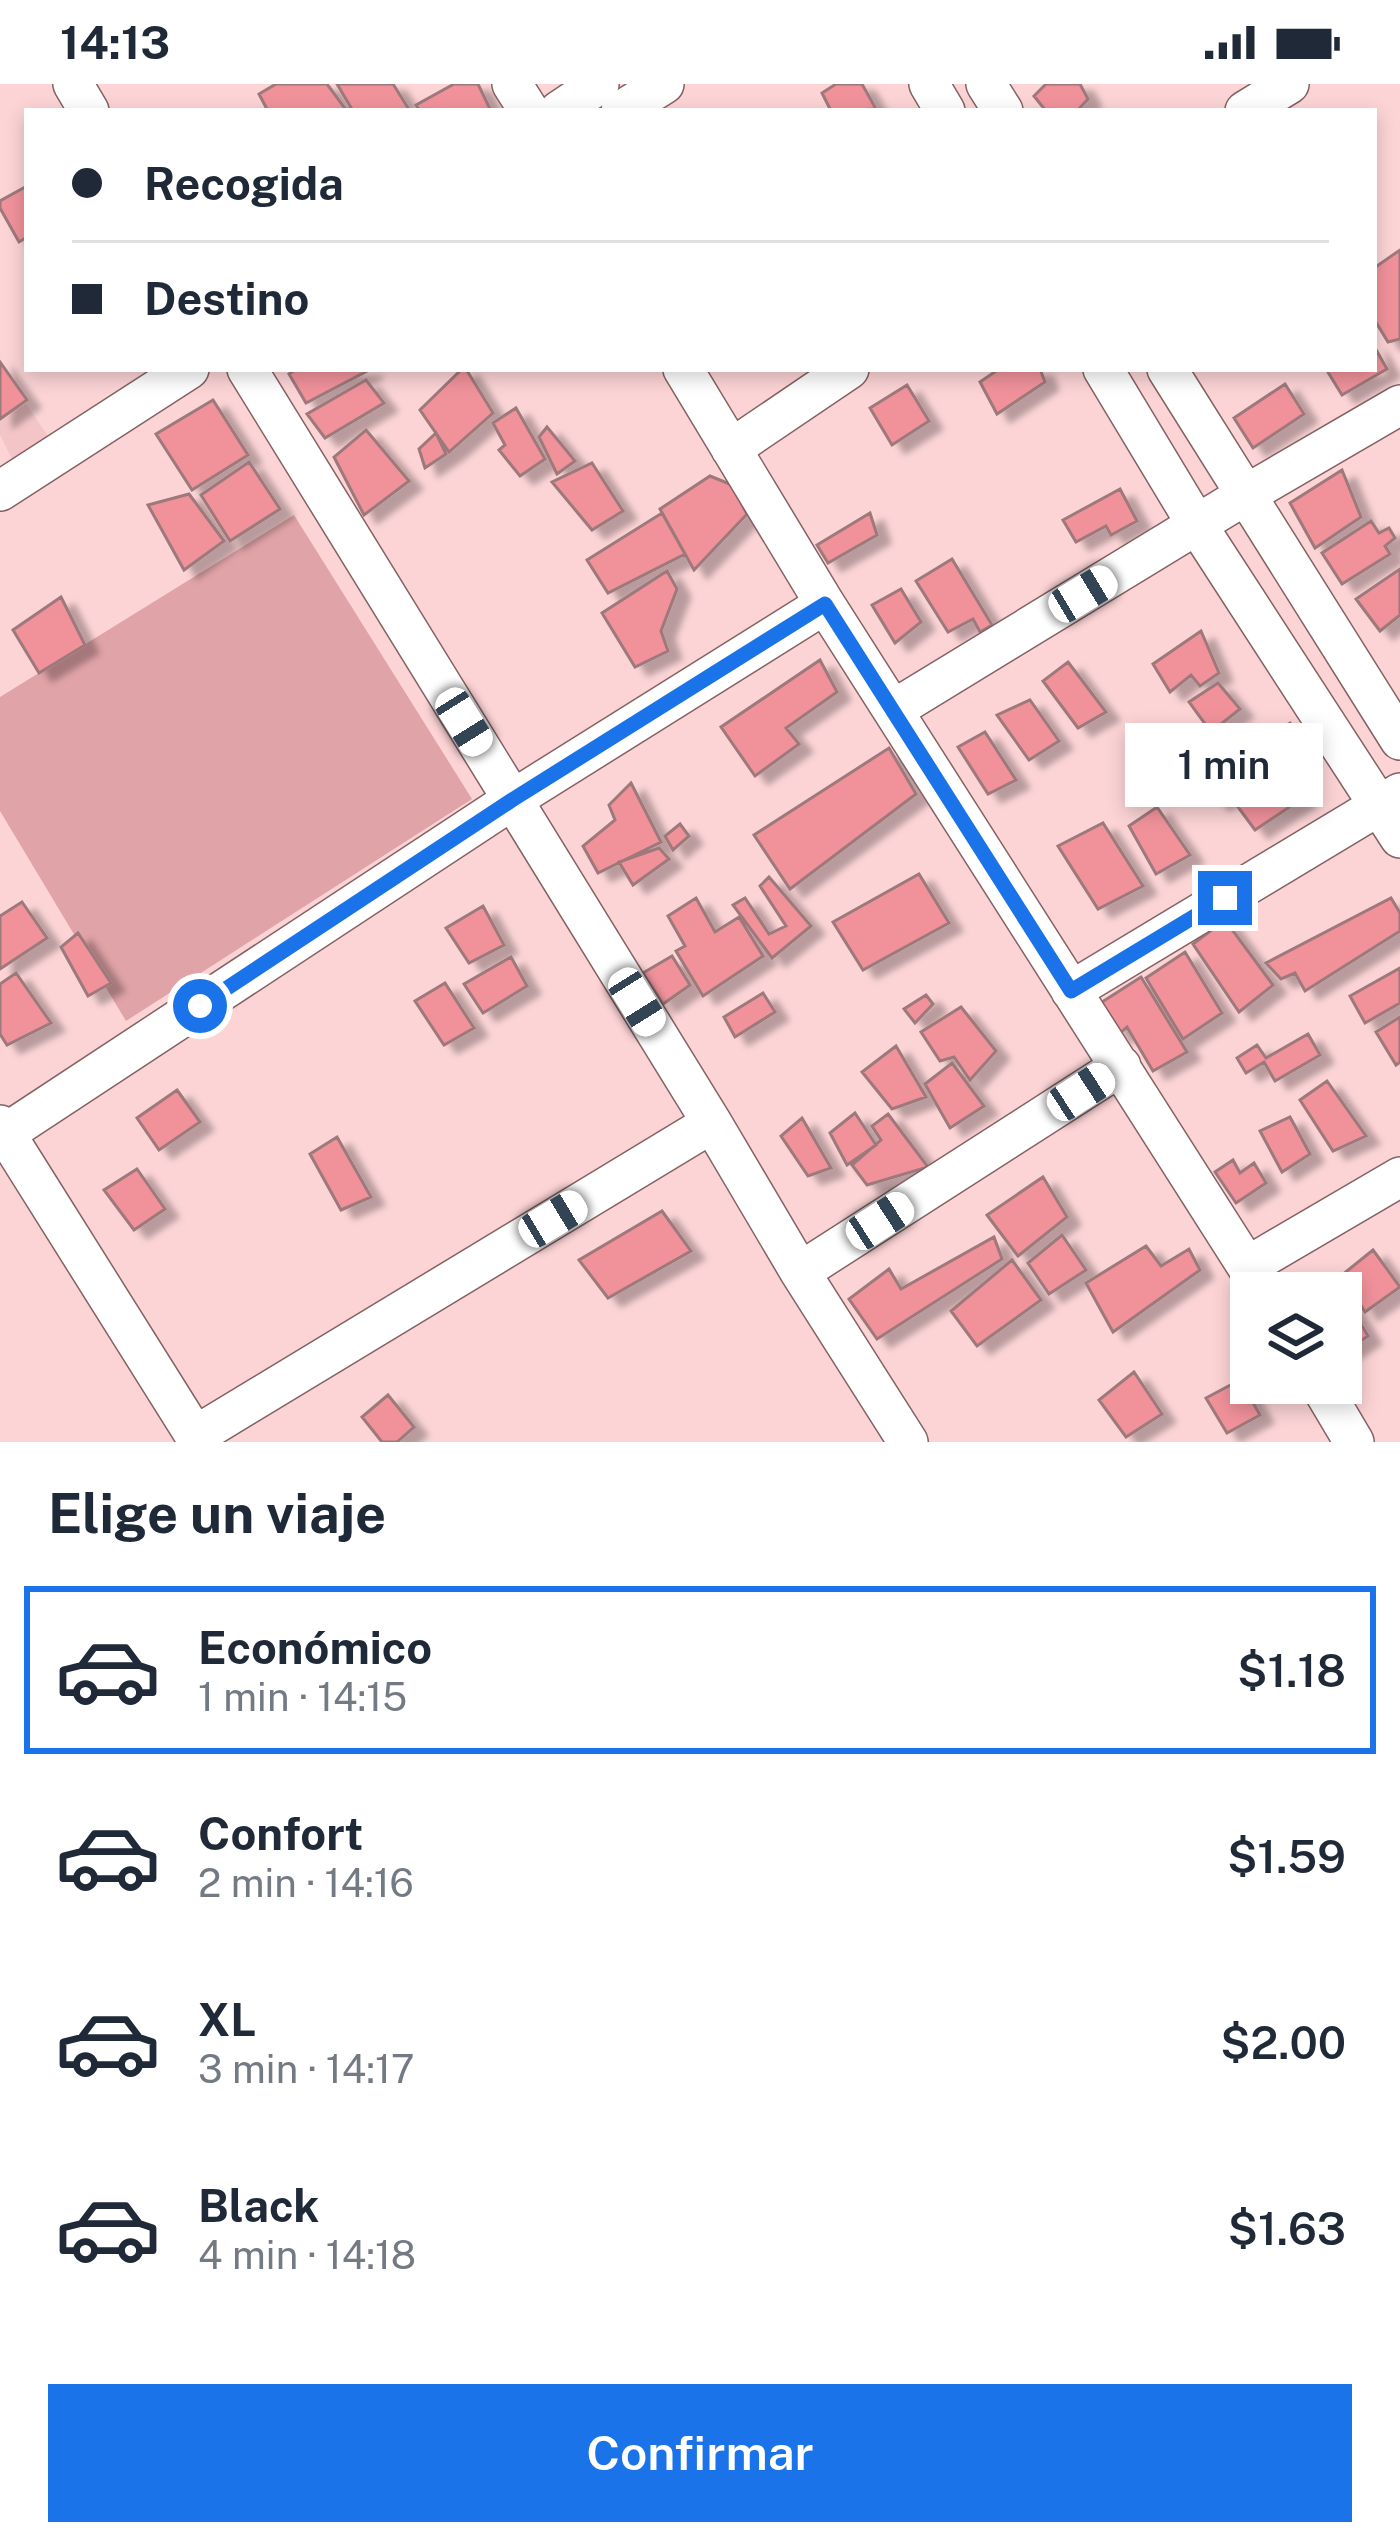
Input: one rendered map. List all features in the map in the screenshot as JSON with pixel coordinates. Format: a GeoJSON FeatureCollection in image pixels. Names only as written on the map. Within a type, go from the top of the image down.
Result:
{"type":"FeatureCollection","features":[{"type":"Feature","properties":{"kind":"street"},"geometry":{"type":"LineString","coordinates":[[563,108],[599,84]]}},
{"type":"Feature","properties":{"kind":"street"},"geometry":{"type":"LineString","coordinates":[[626,108],[664,84]]}},
{"type":"Feature","properties":{"kind":"street"},"geometry":{"type":"LineString","coordinates":[[1250,108],[1288,84]]}},
{"type":"Feature","properties":{"kind":"street"},"geometry":{"type":"LineString","coordinates":[[0,491],[184,372]]}},
{"type":"Feature","properties":{"kind":"street"},"geometry":{"type":"LineString","coordinates":[[249,372],[712,1123],[890,1436]]}},
{"type":"Feature","properties":{"kind":"street"},"geometry":{"type":"LineString","coordinates":[[685,372],[825,604],[1251,1272]]}},
{"type":"Feature","properties":{"kind":"street"},"geometry":{"type":"LineString","coordinates":[[731,449],[844,372]]}},
{"type":"Feature","properties":{"kind":"street"},"geometry":{"type":"LineString","coordinates":[[1071,991],[1393,812],[1197,525],[1105,372]]}},
{"type":"Feature","properties":{"kind":"street"},"geometry":{"type":"LineString","coordinates":[[1169,372],[1400,740]]}},
{"type":"Feature","properties":{"kind":"street"},"geometry":{"type":"LineString","coordinates":[[893,710],[1400,406]]}},
{"type":"Feature","properties":{"kind":"street"},"geometry":{"type":"LineString","coordinates":[[712,1123],[197,1439],[2,1132],[512,800],[825,604]]}},
{"type":"Feature","properties":{"kind":"street"},"geometry":{"type":"LineString","coordinates":[[800,1272],[1121,1066]]}},
{"type":"Feature","properties":{"kind":"street"},"geometry":{"type":"LineString","coordinates":[[1267,1272],[1400,1177]]}},
{"type":"Feature","properties":{"kind":"street"},"geometry":{"type":"LineString","coordinates":[[1331,1404],[1354,1442]]}},
{"type":"Feature","properties":{"kind":"shaded area"},"geometry":{"type":"Polygon","coordinates":[[[26,404],[48,436],[13,461],[0,435],[0,421],[26,404]]]}},
{"type":"Feature","properties":{"kind":"shaded area"},"geometry":{"type":"Polygon","coordinates":[[[294,515],[472,799],[126,1021],[0,811],[0,697],[294,515]]]}},
{"type":"Feature","properties":{"kind":"building"},"geometry":{"type":"Polygon","coordinates":[[[276,84],[327,84],[345,108],[266,108],[259,94],[276,84]]]}},
{"type":"Feature","properties":{"kind":"building"},"geometry":{"type":"Polygon","coordinates":[[[337,84],[393,84],[408,108],[351,108],[337,84]]]}},
{"type":"Feature","properties":{"kind":"building"},"geometry":{"type":"Polygon","coordinates":[[[454,84],[478,84],[490,108],[418,108],[416,105],[454,84]]]}},
{"type":"Feature","properties":{"kind":"building"},"geometry":{"type":"Polygon","coordinates":[[[836,84],[862,84],[875,108],[830,108],[822,93],[836,84]]]}},
{"type":"Feature","properties":{"kind":"building"},"geometry":{"type":"Polygon","coordinates":[[[1046,84],[1080,84],[1088,99],[1080,108],[1044,108],[1034,96],[1046,84]]]}},
{"type":"Feature","properties":{"kind":"building"},"geometry":{"type":"Polygon","coordinates":[[[24,188],[24,239],[19,242],[0,208],[0,201],[24,188]]]}},
{"type":"Feature","properties":{"kind":"building"},"geometry":{"type":"Polygon","coordinates":[[[1400,250],[1400,339],[1388,342],[1377,324],[1377,266],[1400,250]]]}},
{"type":"Feature","properties":{"kind":"building"},"geometry":{"type":"Polygon","coordinates":[[[1377,351],[1387,369],[1342,395],[1328,372],[1377,372],[1377,351]]]}},
{"type":"Feature","properties":{"kind":"building"},"geometry":{"type":"Polygon","coordinates":[[[0,362],[27,400],[0,419],[0,362]]]}},
{"type":"Feature","properties":{"kind":"building"},"geometry":{"type":"Polygon","coordinates":[[[292,372],[365,372],[306,403],[292,372]]]}},
{"type":"Feature","properties":{"kind":"building"},"geometry":{"type":"Polygon","coordinates":[[[459,372],[468,372],[493,413],[449,452],[420,410],[459,372]]]}},
{"type":"Feature","properties":{"kind":"building"},"geometry":{"type":"Polygon","coordinates":[[[995,372],[1041,372],[1045,382],[997,414],[980,382],[995,372]]]}},
{"type":"Feature","properties":{"kind":"building"},"geometry":{"type":"Polygon","coordinates":[[[366,380],[384,403],[325,438],[307,414],[366,380]]]}},
{"type":"Feature","properties":{"kind":"building"},"geometry":{"type":"Polygon","coordinates":[[[1285,384],[1304,414],[1253,448],[1234,418],[1285,384]]]}},
{"type":"Feature","properties":{"kind":"building"},"geometry":{"type":"Polygon","coordinates":[[[907,385],[929,421],[892,445],[870,408],[907,385]]]}},
{"type":"Feature","properties":{"kind":"building"},"geometry":{"type":"Polygon","coordinates":[[[213,400],[248,455],[192,490],[156,434],[213,400]]]}},
{"type":"Feature","properties":{"kind":"building"},"geometry":{"type":"Polygon","coordinates":[[[516,408],[545,459],[520,476],[499,450],[505,445],[493,423],[516,408]]]}},
{"type":"Feature","properties":{"kind":"building"},"geometry":{"type":"Polygon","coordinates":[[[547,427],[575,461],[557,474],[539,437],[547,427]]]}},
{"type":"Feature","properties":{"kind":"building"},"geometry":{"type":"Polygon","coordinates":[[[366,430],[409,481],[364,515],[334,457],[366,430]]]}},
{"type":"Feature","properties":{"kind":"building"},"geometry":{"type":"Polygon","coordinates":[[[436,433],[446,454],[425,468],[419,449],[436,433]]]}},
{"type":"Feature","properties":{"kind":"building"},"geometry":{"type":"Polygon","coordinates":[[[249,462],[280,509],[230,541],[201,495],[249,462]]]}},
{"type":"Feature","properties":{"kind":"building"},"geometry":{"type":"Polygon","coordinates":[[[592,463],[623,511],[592,530],[552,482],[592,463]]]}},
{"type":"Feature","properties":{"kind":"building"},"geometry":{"type":"Polygon","coordinates":[[[1342,470],[1361,517],[1315,548],[1290,503],[1342,470]]]}},
{"type":"Feature","properties":{"kind":"building"},"geometry":{"type":"Polygon","coordinates":[[[710,476],[732,485],[747,514],[694,570],[660,509],[710,476]]]}},
{"type":"Feature","properties":{"kind":"building"},"geometry":{"type":"Polygon","coordinates":[[[1120,489],[1137,521],[1111,535],[1106,526],[1076,542],[1063,520],[1120,489]]]}},
{"type":"Feature","properties":{"kind":"building"},"geometry":{"type":"Polygon","coordinates":[[[189,494],[224,541],[184,570],[148,505],[189,494]]]}},
{"type":"Feature","properties":{"kind":"building"},"geometry":{"type":"Polygon","coordinates":[[[662,513],[685,554],[608,593],[587,560],[662,513]]]}},
{"type":"Feature","properties":{"kind":"building"},"geometry":{"type":"Polygon","coordinates":[[[870,513],[877,535],[828,563],[817,545],[870,513]]]}},
{"type":"Feature","properties":{"kind":"building"},"geometry":{"type":"Polygon","coordinates":[[[1371,521],[1379,533],[1389,528],[1395,538],[1385,546],[1390,554],[1342,584],[1322,553],[1371,521]]]}},
{"type":"Feature","properties":{"kind":"building"},"geometry":{"type":"Polygon","coordinates":[[[952,559],[992,625],[980,632],[973,619],[948,632],[916,581],[952,559]]]}},
{"type":"Feature","properties":{"kind":"building"},"geometry":{"type":"Polygon","coordinates":[[[1400,569],[1400,615],[1380,631],[1356,599],[1400,569]]]}},
{"type":"Feature","properties":{"kind":"building"},"geometry":{"type":"Polygon","coordinates":[[[667,571],[677,589],[661,631],[668,651],[635,667],[602,613],[667,571]]]}},
{"type":"Feature","properties":{"kind":"building"},"geometry":{"type":"Polygon","coordinates":[[[901,589],[921,622],[895,643],[872,605],[901,589]]]}},
{"type":"Feature","properties":{"kind":"building"},"geometry":{"type":"Polygon","coordinates":[[[61,597],[85,645],[39,673],[13,630],[61,597]]]}},
{"type":"Feature","properties":{"kind":"building"},"geometry":{"type":"Polygon","coordinates":[[[1201,631],[1219,673],[1200,686],[1191,675],[1170,692],[1153,664],[1201,631]]]}},
{"type":"Feature","properties":{"kind":"building"},"geometry":{"type":"Polygon","coordinates":[[[820,660],[837,692],[786,728],[799,744],[755,776],[721,727],[820,660]]]}},
{"type":"Feature","properties":{"kind":"building"},"geometry":{"type":"Polygon","coordinates":[[[1068,662],[1106,712],[1078,728],[1043,681],[1068,662]]]}},
{"type":"Feature","properties":{"kind":"building"},"geometry":{"type":"Polygon","coordinates":[[[1218,683],[1240,709],[1211,732],[1189,702],[1218,683]]]}},
{"type":"Feature","properties":{"kind":"building"},"geometry":{"type":"Polygon","coordinates":[[[1030,700],[1059,741],[1029,760],[997,715],[1030,700]]]}},
{"type":"Feature","properties":{"kind":"building"},"geometry":{"type":"Polygon","coordinates":[[[1290,723],[1304,750],[1216,802],[1201,776],[1290,723]]]}},
{"type":"Feature","properties":{"kind":"building"},"geometry":{"type":"Polygon","coordinates":[[[985,732],[1016,780],[988,794],[958,747],[985,732]]]}},
{"type":"Feature","properties":{"kind":"building"},"geometry":{"type":"Polygon","coordinates":[[[889,748],[916,794],[790,889],[754,835],[889,748]]]}},
{"type":"Feature","properties":{"kind":"building"},"geometry":{"type":"Polygon","coordinates":[[[1286,772],[1303,798],[1255,830],[1238,807],[1286,772]]]}},
{"type":"Feature","properties":{"kind":"building"},"geometry":{"type":"Polygon","coordinates":[[[631,783],[661,842],[598,873],[583,846],[615,820],[609,805],[631,783]]]}},
{"type":"Feature","properties":{"kind":"building"},"geometry":{"type":"Polygon","coordinates":[[[1157,807],[1190,855],[1156,874],[1129,826],[1157,807]]]}},
{"type":"Feature","properties":{"kind":"building"},"geometry":{"type":"Polygon","coordinates":[[[1103,823],[1143,886],[1098,909],[1058,846],[1103,823]]]}},
{"type":"Feature","properties":{"kind":"building"},"geometry":{"type":"Polygon","coordinates":[[[680,824],[689,836],[673,850],[665,836],[680,824]]]}},
{"type":"Feature","properties":{"kind":"building"},"geometry":{"type":"Polygon","coordinates":[[[659,848],[669,859],[633,885],[619,862],[659,848]]]}},
{"type":"Feature","properties":{"kind":"building"},"geometry":{"type":"Polygon","coordinates":[[[919,874],[949,923],[863,970],[833,922],[919,874]]]}},
{"type":"Feature","properties":{"kind":"building"},"geometry":{"type":"Polygon","coordinates":[[[769,877],[811,926],[772,958],[733,905],[745,898],[769,934],[786,926],[760,886],[769,877]]]}},
{"type":"Feature","properties":{"kind":"building"},"geometry":{"type":"Polygon","coordinates":[[[696,898],[715,932],[739,917],[763,956],[703,996],[676,951],[685,946],[668,916],[696,898]]]}},
{"type":"Feature","properties":{"kind":"building"},"geometry":{"type":"Polygon","coordinates":[[[1391,898],[1400,913],[1400,931],[1305,991],[1295,973],[1281,979],[1266,963],[1391,898]]]}},
{"type":"Feature","properties":{"kind":"building"},"geometry":{"type":"Polygon","coordinates":[[[22,902],[47,938],[0,969],[0,916],[22,902]]]}},
{"type":"Feature","properties":{"kind":"building"},"geometry":{"type":"Polygon","coordinates":[[[483,906],[504,945],[469,963],[446,928],[483,906]]]}},
{"type":"Feature","properties":{"kind":"building"},"geometry":{"type":"Polygon","coordinates":[[[1225,920],[1273,985],[1239,1012],[1193,944],[1225,920]]]}},
{"type":"Feature","properties":{"kind":"building"},"geometry":{"type":"Polygon","coordinates":[[[78,933],[111,983],[88,996],[61,947],[78,933]]]}},
{"type":"Feature","properties":{"kind":"building"},"geometry":{"type":"Polygon","coordinates":[[[1185,952],[1222,1013],[1183,1039],[1146,978],[1185,952]]]}},
{"type":"Feature","properties":{"kind":"building"},"geometry":{"type":"Polygon","coordinates":[[[672,956],[690,985],[663,1004],[643,973],[672,956]]]}},
{"type":"Feature","properties":{"kind":"building"},"geometry":{"type":"Polygon","coordinates":[[[511,957],[527,986],[483,1013],[464,984],[511,957]]]}},
{"type":"Feature","properties":{"kind":"building"},"geometry":{"type":"Polygon","coordinates":[[[1400,968],[1400,1003],[1365,1023],[1350,996],[1400,968]]]}},
{"type":"Feature","properties":{"kind":"building"},"geometry":{"type":"Polygon","coordinates":[[[16,973],[51,1023],[7,1045],[0,1034],[0,984],[16,973]]]}},
{"type":"Feature","properties":{"kind":"building"},"geometry":{"type":"Polygon","coordinates":[[[1141,977],[1187,1052],[1153,1071],[1127,1027],[1118,1035],[1099,1004],[1141,977]]]}},
{"type":"Feature","properties":{"kind":"building"},"geometry":{"type":"Polygon","coordinates":[[[445,983],[474,1028],[444,1045],[415,1001],[445,983]]]}},
{"type":"Feature","properties":{"kind":"building"},"geometry":{"type":"Polygon","coordinates":[[[763,993],[775,1012],[735,1037],[724,1017],[763,993]]]}},
{"type":"Feature","properties":{"kind":"building"},"geometry":{"type":"Polygon","coordinates":[[[926,995],[933,1004],[915,1023],[904,1009],[926,995]]]}},
{"type":"Feature","properties":{"kind":"building"},"geometry":{"type":"Polygon","coordinates":[[[961,1007],[996,1051],[970,1080],[954,1057],[940,1061],[921,1032],[961,1007]]]}},
{"type":"Feature","properties":{"kind":"building"},"geometry":{"type":"Polygon","coordinates":[[[1400,1017],[1400,1062],[1396,1065],[1376,1032],[1400,1017]]]}},
{"type":"Feature","properties":{"kind":"building"},"geometry":{"type":"Polygon","coordinates":[[[1308,1034],[1320,1055],[1275,1081],[1264,1062],[1246,1073],[1237,1058],[1257,1045],[1266,1058],[1308,1034]]]}},
{"type":"Feature","properties":{"kind":"building"},"geometry":{"type":"Polygon","coordinates":[[[896,1046],[926,1097],[892,1109],[862,1072],[896,1046]]]}},
{"type":"Feature","properties":{"kind":"building"},"geometry":{"type":"Polygon","coordinates":[[[952,1063],[984,1106],[950,1128],[925,1084],[952,1063]]]}},
{"type":"Feature","properties":{"kind":"building"},"geometry":{"type":"Polygon","coordinates":[[[1327,1081],[1366,1136],[1333,1151],[1300,1100],[1327,1081]]]}},
{"type":"Feature","properties":{"kind":"building"},"geometry":{"type":"Polygon","coordinates":[[[177,1090],[200,1122],[159,1150],[137,1118],[177,1090]]]}},
{"type":"Feature","properties":{"kind":"building"},"geometry":{"type":"Polygon","coordinates":[[[855,1113],[876,1145],[847,1165],[830,1133],[855,1113]]]}},
{"type":"Feature","properties":{"kind":"building"},"geometry":{"type":"Polygon","coordinates":[[[888,1114],[928,1167],[867,1185],[852,1165],[881,1140],[872,1126],[888,1114]]]}},
{"type":"Feature","properties":{"kind":"building"},"geometry":{"type":"Polygon","coordinates":[[[1290,1117],[1310,1154],[1282,1172],[1260,1131],[1290,1117]]]}},
{"type":"Feature","properties":{"kind":"building"},"geometry":{"type":"Polygon","coordinates":[[[802,1118],[831,1168],[808,1176],[781,1136],[802,1118]]]}},
{"type":"Feature","properties":{"kind":"building"},"geometry":{"type":"Polygon","coordinates":[[[337,1137],[371,1197],[341,1210],[310,1154],[337,1137]]]}},
{"type":"Feature","properties":{"kind":"building"},"geometry":{"type":"Polygon","coordinates":[[[1233,1160],[1240,1173],[1254,1163],[1266,1183],[1236,1203],[1215,1172],[1233,1160]]]}},
{"type":"Feature","properties":{"kind":"building"},"geometry":{"type":"Polygon","coordinates":[[[137,1169],[165,1209],[134,1230],[104,1190],[137,1169]]]}},
{"type":"Feature","properties":{"kind":"building"},"geometry":{"type":"Polygon","coordinates":[[[1043,1177],[1067,1217],[1018,1256],[987,1215],[1043,1177]]]}},
{"type":"Feature","properties":{"kind":"building"},"geometry":{"type":"Polygon","coordinates":[[[662,1211],[691,1251],[608,1298],[579,1260],[662,1211]]]}},
{"type":"Feature","properties":{"kind":"building"},"geometry":{"type":"Polygon","coordinates":[[[1062,1235],[1086,1270],[1049,1294],[1028,1263],[1062,1235]]]}},
{"type":"Feature","properties":{"kind":"building"},"geometry":{"type":"Polygon","coordinates":[[[994,1237],[1002,1259],[877,1339],[849,1299],[889,1269],[901,1289],[994,1237]]]}},
{"type":"Feature","properties":{"kind":"building"},"geometry":{"type":"Polygon","coordinates":[[[1146,1246],[1161,1266],[1189,1249],[1200,1270],[1113,1332],[1086,1283],[1146,1246]]]}},
{"type":"Feature","properties":{"kind":"building"},"geometry":{"type":"Polygon","coordinates":[[[1373,1250],[1400,1287],[1365,1312],[1362,1272],[1346,1272],[1373,1250]]]}},
{"type":"Feature","properties":{"kind":"building"},"geometry":{"type":"Polygon","coordinates":[[[1012,1260],[1041,1300],[977,1346],[951,1311],[1012,1260]]]}},
{"type":"Feature","properties":{"kind":"building"},"geometry":{"type":"Polygon","coordinates":[[[1134,1372],[1162,1414],[1126,1437],[1099,1400],[1134,1372]]]}},
{"type":"Feature","properties":{"kind":"building"},"geometry":{"type":"Polygon","coordinates":[[[1230,1385],[1230,1404],[1254,1404],[1260,1415],[1227,1433],[1206,1398],[1230,1385]]]}},
{"type":"Feature","properties":{"kind":"building"},"geometry":{"type":"Polygon","coordinates":[[[388,1395],[414,1427],[397,1442],[382,1442],[362,1417],[388,1395]]]}},
{"type":"Feature","properties":{"kind":"route"},"geometry":{"type":"LineString","coordinates":[[200,1006],[512,800],[825,604],[1071,991],[1225,898]]}}]}
